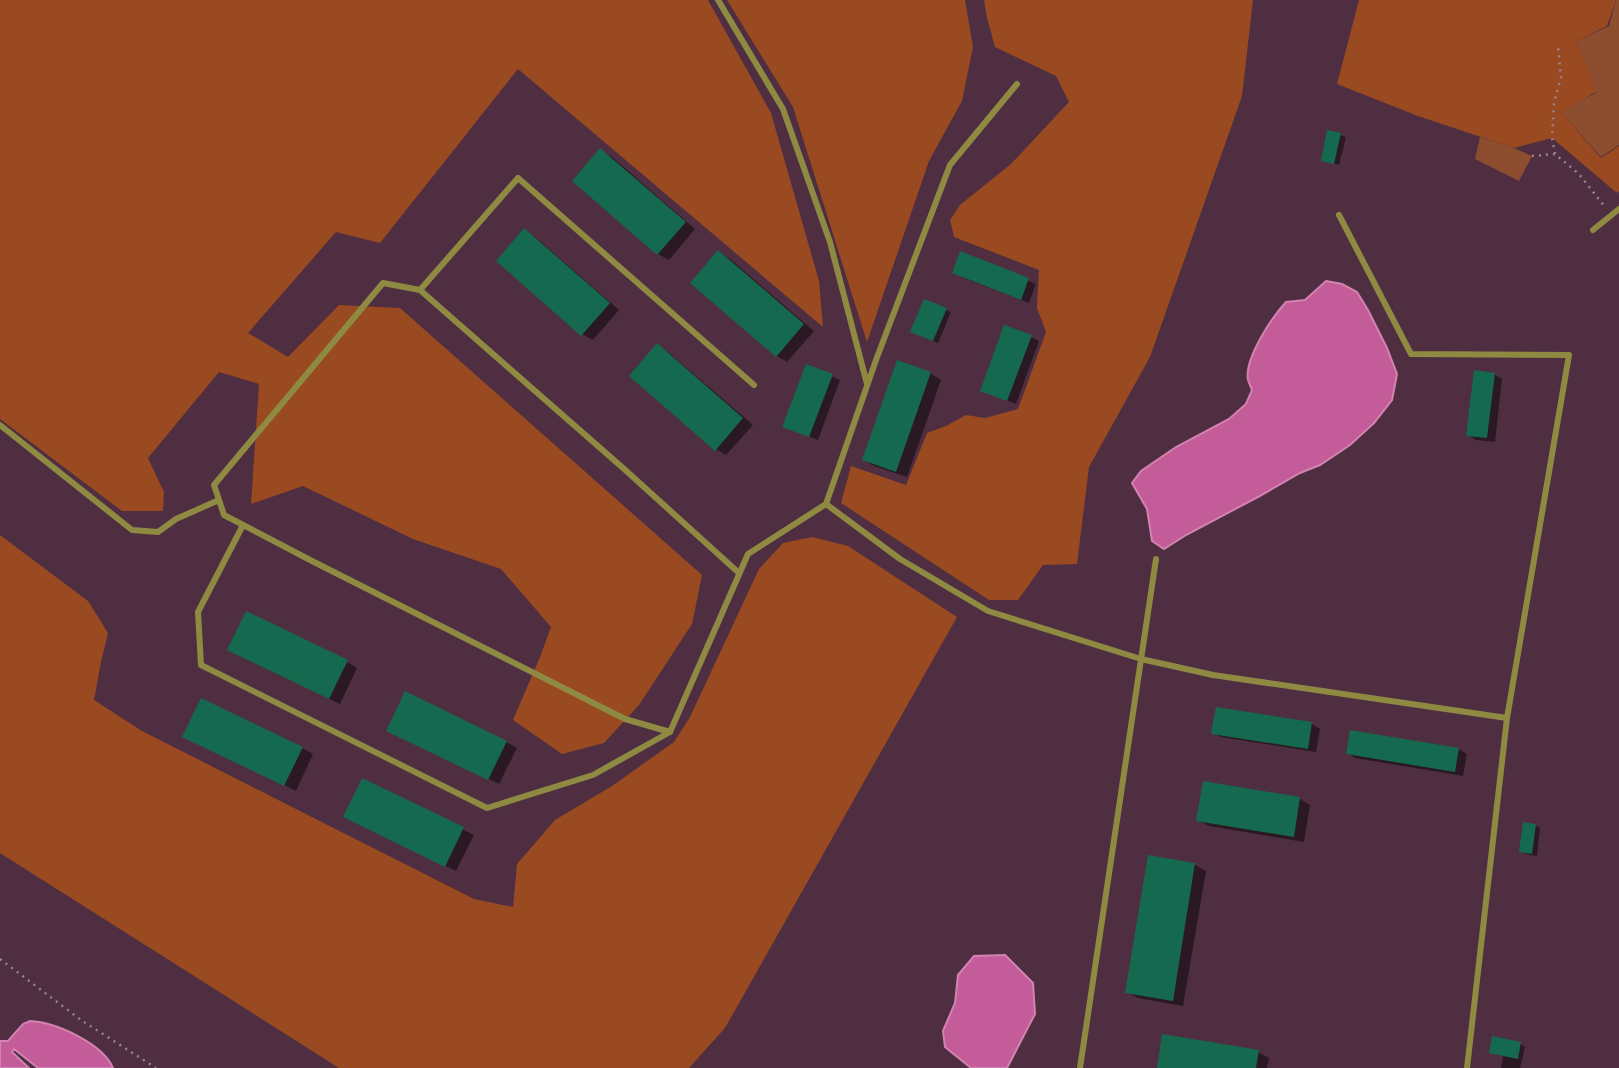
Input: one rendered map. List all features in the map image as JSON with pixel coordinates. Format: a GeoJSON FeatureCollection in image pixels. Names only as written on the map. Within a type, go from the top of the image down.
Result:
{"type":"FeatureCollection","features":[{"type":"Feature","properties":{"kind":"lane"},"geometry":{"type":"LineString","coordinates":[[718,0],[783,109],[830,242],[867,386]]}},
{"type":"Feature","properties":{"kind":"lane"},"geometry":{"type":"LineString","coordinates":[[243,525],[198,612],[201,665],[487,808],[593,775],[670,732],[748,554],[826,504],[950,165],[1017,84]]}},
{"type":"Feature","properties":{"kind":"lane"},"geometry":{"type":"LineString","coordinates":[[420,290],[518,178],[754,385]]}},
{"type":"Feature","properties":{"kind":"lane"},"geometry":{"type":"LineString","coordinates":[[1593,230],[1619,209]]}},
{"type":"Feature","properties":{"kind":"lane"},"geometry":{"type":"LineString","coordinates":[[1339,215],[1411,354],[1569,355],[1507,718],[1467,1068]]}},
{"type":"Feature","properties":{"kind":"lane"},"geometry":{"type":"LineString","coordinates":[[670,732],[625,719],[243,525],[225,515],[214,485],[383,283],[420,290],[739,573]]}},
{"type":"Feature","properties":{"kind":"lane"},"geometry":{"type":"LineString","coordinates":[[0,425],[132,530],[158,532],[176,519],[219,500]]}},
{"type":"Feature","properties":{"kind":"lane"},"geometry":{"type":"LineString","coordinates":[[826,504],[900,559],[988,611],[1141,659],[1213,676],[1507,718]]}},
{"type":"Feature","properties":{"kind":"lane"},"geometry":{"type":"LineString","coordinates":[[1080,1068],[1156,559]]}},
{"type":"Feature","properties":{"kind":"path"},"geometry":{"type":"LineString","coordinates":[[1558,47],[1561,77],[1554,103],[1552,138],[1555,153],[1579,174],[1611,215]]}},
{"type":"Feature","properties":{"kind":"path"},"geometry":{"type":"LineString","coordinates":[[1532,156],[1555,153]]}},
{"type":"Feature","properties":{"kind":"path"},"geometry":{"type":"LineString","coordinates":[[0,958],[81,1020],[156,1068]]}},
{"type":"Feature","properties":{"kind":"shaded area"},"geometry":{"type":"Polygon","coordinates":[[[0,0],[708,0],[771,113],[819,281],[823,327],[518,69],[380,243],[336,232],[248,333],[288,357],[339,305],[400,308],[702,575],[692,624],[639,705],[604,743],[562,754],[513,720],[551,627],[501,569],[413,539],[303,486],[251,504],[259,384],[219,372],[148,458],[164,492],[163,511],[122,511],[0,419],[0,0]]]}},
{"type":"Feature","properties":{"kind":"shaded area"},"geometry":{"type":"Polygon","coordinates":[[[727,0],[965,0],[973,47],[962,101],[929,161],[867,342],[793,107],[727,0]]]}},
{"type":"Feature","properties":{"kind":"shaded area"},"geometry":{"type":"Polygon","coordinates":[[[984,0],[1253,0],[1242,96],[1150,357],[1089,467],[1077,564],[1043,565],[1018,600],[989,600],[841,503],[851,466],[906,485],[927,433],[966,415],[985,418],[1018,409],[1046,332],[1037,308],[1039,270],[954,237],[950,220],[960,205],[1011,164],[1069,102],[1056,76],[995,47],[984,0]]]}},
{"type":"Feature","properties":{"kind":"shaded area"},"geometry":{"type":"Polygon","coordinates":[[[1359,0],[1616,0],[1607,26],[1577,41],[1596,92],[1561,112],[1601,158],[1619,146],[1619,191],[1617,193],[1552,138],[1514,148],[1418,116],[1337,84],[1359,0]]]}},
{"type":"Feature","properties":{"kind":"shaded area"},"geometry":{"type":"Polygon","coordinates":[[[1616,0],[1619,0],[1619,145],[1601,157],[1560,111],[1596,93],[1577,41],[1609,26],[1616,0]]]}},
{"type":"Feature","properties":{"kind":"shaded area"},"geometry":{"type":"Polygon","coordinates":[[[1480,137],[1532,156],[1519,181],[1475,159],[1480,137]]]}},
{"type":"Feature","properties":{"kind":"shaded area"},"geometry":{"type":"Polygon","coordinates":[[[1326,281],[1342,284],[1357,292],[1368,310],[1397,374],[1392,400],[1374,423],[1350,445],[1320,465],[1300,473],[1164,549],[1152,541],[1147,509],[1132,483],[1141,471],[1176,447],[1229,419],[1246,404],[1252,390],[1248,380],[1250,361],[1267,328],[1286,302],[1305,300],[1326,281]]]}},
{"type":"Feature","properties":{"kind":"shaded area"},"geometry":{"type":"Polygon","coordinates":[[[0,535],[88,601],[108,633],[94,700],[142,731],[474,899],[513,907],[517,864],[555,820],[612,786],[674,742],[690,717],[759,569],[783,543],[812,537],[848,546],[957,617],[725,1028],[689,1068],[339,1068],[0,853],[0,535]]]}},
{"type":"Feature","properties":{"kind":"shaded area"},"geometry":{"type":"Polygon","coordinates":[[[1005,955],[1033,983],[1035,1014],[1007,1068],[971,1068],[945,1047],[943,1031],[955,1003],[958,975],[974,956],[1005,955]]]}},
{"type":"Feature","properties":{"kind":"shaded area"},"geometry":{"type":"Polygon","coordinates":[[[30,1021],[53,1025],[77,1036],[108,1059],[113,1068],[38,1068],[14,1049],[12,1052],[29,1068],[0,1068],[0,1041],[8,1041],[23,1024],[30,1021]]]}},
{"type":"Feature","properties":{"kind":"building"},"geometry":{"type":"Polygon","coordinates":[[[1327,130],[1341,133],[1334,164],[1321,161],[1327,130]]]}},
{"type":"Feature","properties":{"kind":"building"},"geometry":{"type":"Polygon","coordinates":[[[600,148],[686,222],[657,255],[572,181],[600,148]]]}},
{"type":"Feature","properties":{"kind":"building"},"geometry":{"type":"Polygon","coordinates":[[[524,228],[610,303],[581,336],[496,261],[524,228]]]}},
{"type":"Feature","properties":{"kind":"building"},"geometry":{"type":"Polygon","coordinates":[[[718,250],[804,324],[776,357],[690,283],[718,250]]]}},
{"type":"Feature","properties":{"kind":"building"},"geometry":{"type":"Polygon","coordinates":[[[960,251],[1029,278],[1021,300],[952,273],[960,251]]]}},
{"type":"Feature","properties":{"kind":"building"},"geometry":{"type":"Polygon","coordinates":[[[924,299],[947,308],[933,341],[910,332],[924,299]]]}},
{"type":"Feature","properties":{"kind":"building"},"geometry":{"type":"Polygon","coordinates":[[[1004,325],[1032,335],[1007,401],[980,391],[1004,325]]]}},
{"type":"Feature","properties":{"kind":"building"},"geometry":{"type":"Polygon","coordinates":[[[657,343],[743,418],[715,451],[629,376],[657,343]]]}},
{"type":"Feature","properties":{"kind":"building"},"geometry":{"type":"Polygon","coordinates":[[[897,360],[931,372],[896,472],[862,460],[897,360]]]}},
{"type":"Feature","properties":{"kind":"building"},"geometry":{"type":"Polygon","coordinates":[[[806,364],[833,374],[809,437],[782,427],[806,364]]]}},
{"type":"Feature","properties":{"kind":"building"},"geometry":{"type":"Polygon","coordinates":[[[1474,370],[1495,373],[1487,438],[1466,436],[1474,370]]]}},
{"type":"Feature","properties":{"kind":"building"},"geometry":{"type":"Polygon","coordinates":[[[246,611],[348,660],[329,699],[227,650],[246,611]]]}},
{"type":"Feature","properties":{"kind":"building"},"geometry":{"type":"Polygon","coordinates":[[[405,691],[507,741],[488,780],[386,731],[405,691]]]}},
{"type":"Feature","properties":{"kind":"building"},"geometry":{"type":"Polygon","coordinates":[[[201,698],[303,747],[284,786],[182,737],[201,698]]]}},
{"type":"Feature","properties":{"kind":"building"},"geometry":{"type":"Polygon","coordinates":[[[1216,707],[1312,722],[1308,749],[1211,734],[1216,707]]]}},
{"type":"Feature","properties":{"kind":"building"},"geometry":{"type":"Polygon","coordinates":[[[1350,730],[1459,748],[1455,772],[1346,754],[1350,730]]]}},
{"type":"Feature","properties":{"kind":"building"},"geometry":{"type":"Polygon","coordinates":[[[362,778],[464,827],[445,867],[343,817],[362,778]]]}},
{"type":"Feature","properties":{"kind":"building"},"geometry":{"type":"Polygon","coordinates":[[[1203,781],[1300,797],[1294,837],[1196,821],[1203,781]]]}},
{"type":"Feature","properties":{"kind":"building"},"geometry":{"type":"Polygon","coordinates":[[[1523,822],[1536,824],[1532,854],[1519,852],[1523,822]]]}},
{"type":"Feature","properties":{"kind":"building"},"geometry":{"type":"Polygon","coordinates":[[[1148,855],[1195,863],[1173,1001],[1125,993],[1148,855]]]}},
{"type":"Feature","properties":{"kind":"building"},"geometry":{"type":"Polygon","coordinates":[[[1162,1034],[1259,1050],[1256,1068],[1157,1068],[1162,1034]]]}},
{"type":"Feature","properties":{"kind":"building"},"geometry":{"type":"Polygon","coordinates":[[[1492,1036],[1521,1042],[1518,1059],[1489,1053],[1492,1036]]]}}]}
